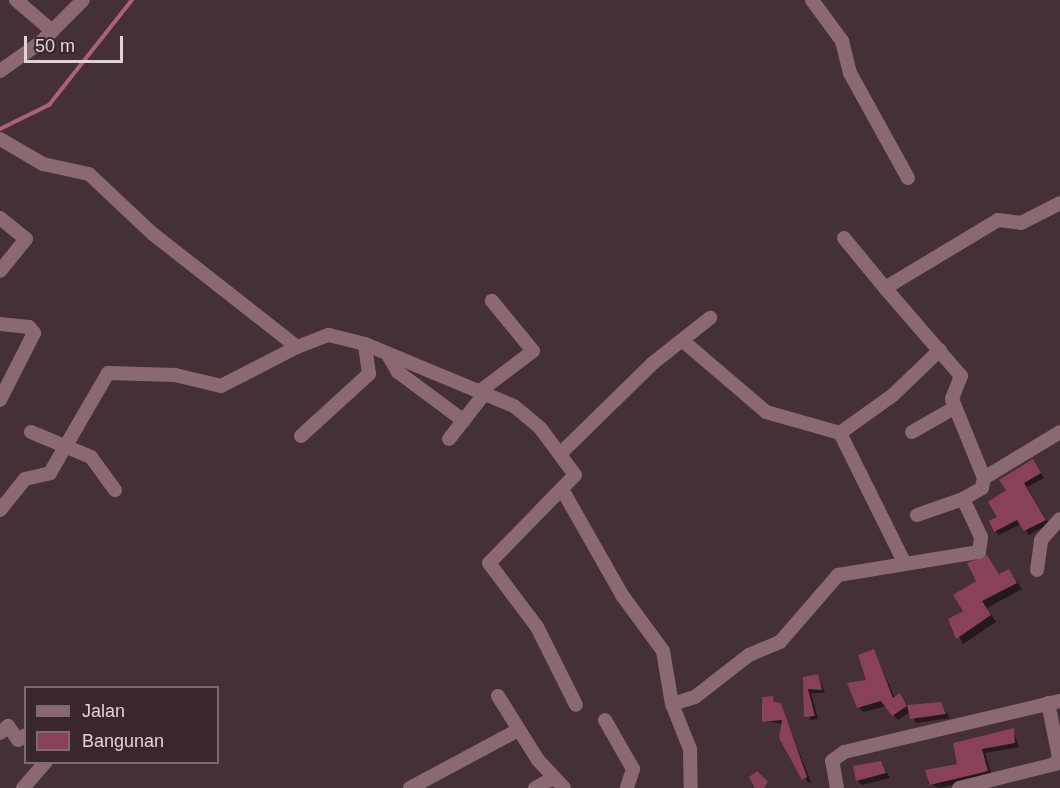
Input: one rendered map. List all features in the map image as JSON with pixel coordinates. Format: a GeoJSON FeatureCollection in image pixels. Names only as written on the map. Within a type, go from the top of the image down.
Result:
{"type":"FeatureCollection","features":[{"type":"Feature","properties":{"kind":"street"},"geometry":{"type":"LineString","coordinates":[[16,0],[52,31]]}},
{"type":"Feature","properties":{"kind":"street"},"geometry":{"type":"LineString","coordinates":[[0,71],[52,31],[83,0]]}},
{"type":"Feature","properties":{"kind":"street"},"geometry":{"type":"LineString","coordinates":[[812,0],[842,41],[850,73],[908,178]]}},
{"type":"Feature","properties":{"kind":"street"},"geometry":{"type":"LineString","coordinates":[[1,139],[43,164],[88,174],[153,234],[297,347]]}},
{"type":"Feature","properties":{"kind":"street"},"geometry":{"type":"LineString","coordinates":[[885,288],[998,220],[1021,223],[1060,203]]}},
{"type":"Feature","properties":{"kind":"street"},"geometry":{"type":"LineString","coordinates":[[0,218],[26,239],[0,271]]}},
{"type":"Feature","properties":{"kind":"street"},"geometry":{"type":"LineString","coordinates":[[844,238],[961,376],[951,394],[954,408],[984,478],[982,488],[963,499],[916,515]]}},
{"type":"Feature","properties":{"kind":"street"},"geometry":{"type":"LineString","coordinates":[[449,439],[483,392],[533,351],[492,301]]}},
{"type":"Feature","properties":{"kind":"street"},"geometry":{"type":"LineString","coordinates":[[562,452],[710,318]]}},
{"type":"Feature","properties":{"kind":"street"},"geometry":{"type":"LineString","coordinates":[[0,324],[29,327],[34,333],[0,400]]}},
{"type":"Feature","properties":{"kind":"street"},"geometry":{"type":"LineString","coordinates":[[0,510],[25,479],[45,477],[67,449],[108,373],[175,375],[221,386],[297,347],[329,335],[365,345],[514,406],[562,452],[575,476],[563,491],[489,563],[537,627],[576,705]]}},
{"type":"Feature","properties":{"kind":"street"},"geometry":{"type":"LineString","coordinates":[[683,341],[766,412],[840,433],[903,560]]}},
{"type":"Feature","properties":{"kind":"street"},"geometry":{"type":"LineString","coordinates":[[302,436],[369,374],[365,345]]}},
{"type":"Feature","properties":{"kind":"street"},"geometry":{"type":"LineString","coordinates":[[840,433],[893,395],[940,350]]}},
{"type":"Feature","properties":{"kind":"street"},"geometry":{"type":"LineString","coordinates":[[387,353],[398,372],[464,421]]}},
{"type":"Feature","properties":{"kind":"street"},"geometry":{"type":"LineString","coordinates":[[912,432],[954,408]]}},
{"type":"Feature","properties":{"kind":"street"},"geometry":{"type":"LineString","coordinates":[[31,432],[67,449],[92,457],[115,490]]}},
{"type":"Feature","properties":{"kind":"street"},"geometry":{"type":"LineString","coordinates":[[984,478],[1060,432]]}},
{"type":"Feature","properties":{"kind":"street"},"geometry":{"type":"LineString","coordinates":[[563,491],[622,595],[663,651],[672,704],[690,749],[691,788]]}},
{"type":"Feature","properties":{"kind":"street"},"geometry":{"type":"LineString","coordinates":[[672,704],[695,697],[749,654],[780,642],[838,575],[903,560],[979,552],[981,537],[963,499]]}},
{"type":"Feature","properties":{"kind":"street"},"geometry":{"type":"LineString","coordinates":[[1037,570],[1041,540],[1060,519]]}},
{"type":"Feature","properties":{"kind":"street"},"geometry":{"type":"LineString","coordinates":[[498,696],[553,778],[564,788]]}},
{"type":"Feature","properties":{"kind":"street"},"geometry":{"type":"LineString","coordinates":[[837,788],[832,761],[844,752],[1054,702],[1059,757],[1056,764],[959,788]]}},
{"type":"Feature","properties":{"kind":"street"},"geometry":{"type":"LineString","coordinates":[[605,720],[633,769],[627,788]]}},
{"type":"Feature","properties":{"kind":"street"},"geometry":{"type":"LineString","coordinates":[[0,733],[8,726],[18,740],[24,736]]}},
{"type":"Feature","properties":{"kind":"street"},"geometry":{"type":"LineString","coordinates":[[410,788],[519,730]]}},
{"type":"Feature","properties":{"kind":"street"},"geometry":{"type":"LineString","coordinates":[[23,788],[44,764]]}},
{"type":"Feature","properties":{"kind":"street"},"geometry":{"type":"LineString","coordinates":[[823,788],[833,773]]}},
{"type":"Feature","properties":{"kind":"street"},"geometry":{"type":"LineString","coordinates":[[535,788],[553,778]]}},
{"type":"Feature","properties":{"kind":"building"},"geometry":{"type":"Polygon","coordinates":[[[1033,459],[1041,473],[1024,483],[1046,520],[1024,531],[1017,520],[994,532],[989,521],[997,517],[988,502],[1006,490],[999,480],[1033,459]]]}},
{"type":"Feature","properties":{"kind":"building"},"geometry":{"type":"Polygon","coordinates":[[[987,555],[999,574],[1009,569],[1017,583],[982,601],[991,615],[956,639],[948,619],[963,611],[953,595],[976,581],[967,563],[987,555]]]}},
{"type":"Feature","properties":{"kind":"building"},"geometry":{"type":"Polygon","coordinates":[[[874,649],[893,698],[900,693],[907,706],[892,716],[881,701],[857,708],[847,683],[866,680],[858,655],[874,649]]]}},
{"type":"Feature","properties":{"kind":"building"},"geometry":{"type":"Polygon","coordinates":[[[818,674],[822,690],[808,689],[815,716],[804,717],[803,677],[818,674]]]}},
{"type":"Feature","properties":{"kind":"building"},"geometry":{"type":"Polygon","coordinates":[[[773,696],[774,702],[781,703],[807,777],[802,780],[779,738],[782,720],[762,722],[762,697],[773,696]]]}},
{"type":"Feature","properties":{"kind":"building"},"geometry":{"type":"Polygon","coordinates":[[[941,702],[946,714],[910,719],[907,705],[941,702]]]}},
{"type":"Feature","properties":{"kind":"building"},"geometry":{"type":"Polygon","coordinates":[[[1014,728],[1015,743],[982,749],[988,771],[930,785],[925,770],[957,764],[953,743],[1014,728]]]}},
{"type":"Feature","properties":{"kind":"building"},"geometry":{"type":"Polygon","coordinates":[[[881,761],[886,773],[856,781],[853,766],[881,761]]]}},
{"type":"Feature","properties":{"kind":"building"},"geometry":{"type":"Polygon","coordinates":[[[757,771],[768,782],[764,788],[755,788],[749,777],[757,771]]]}},
{"type":"Feature","properties":{"kind":"waterway"},"geometry":{"type":"LineString","coordinates":[[0,129],[49,105],[132,0]]}}]}
